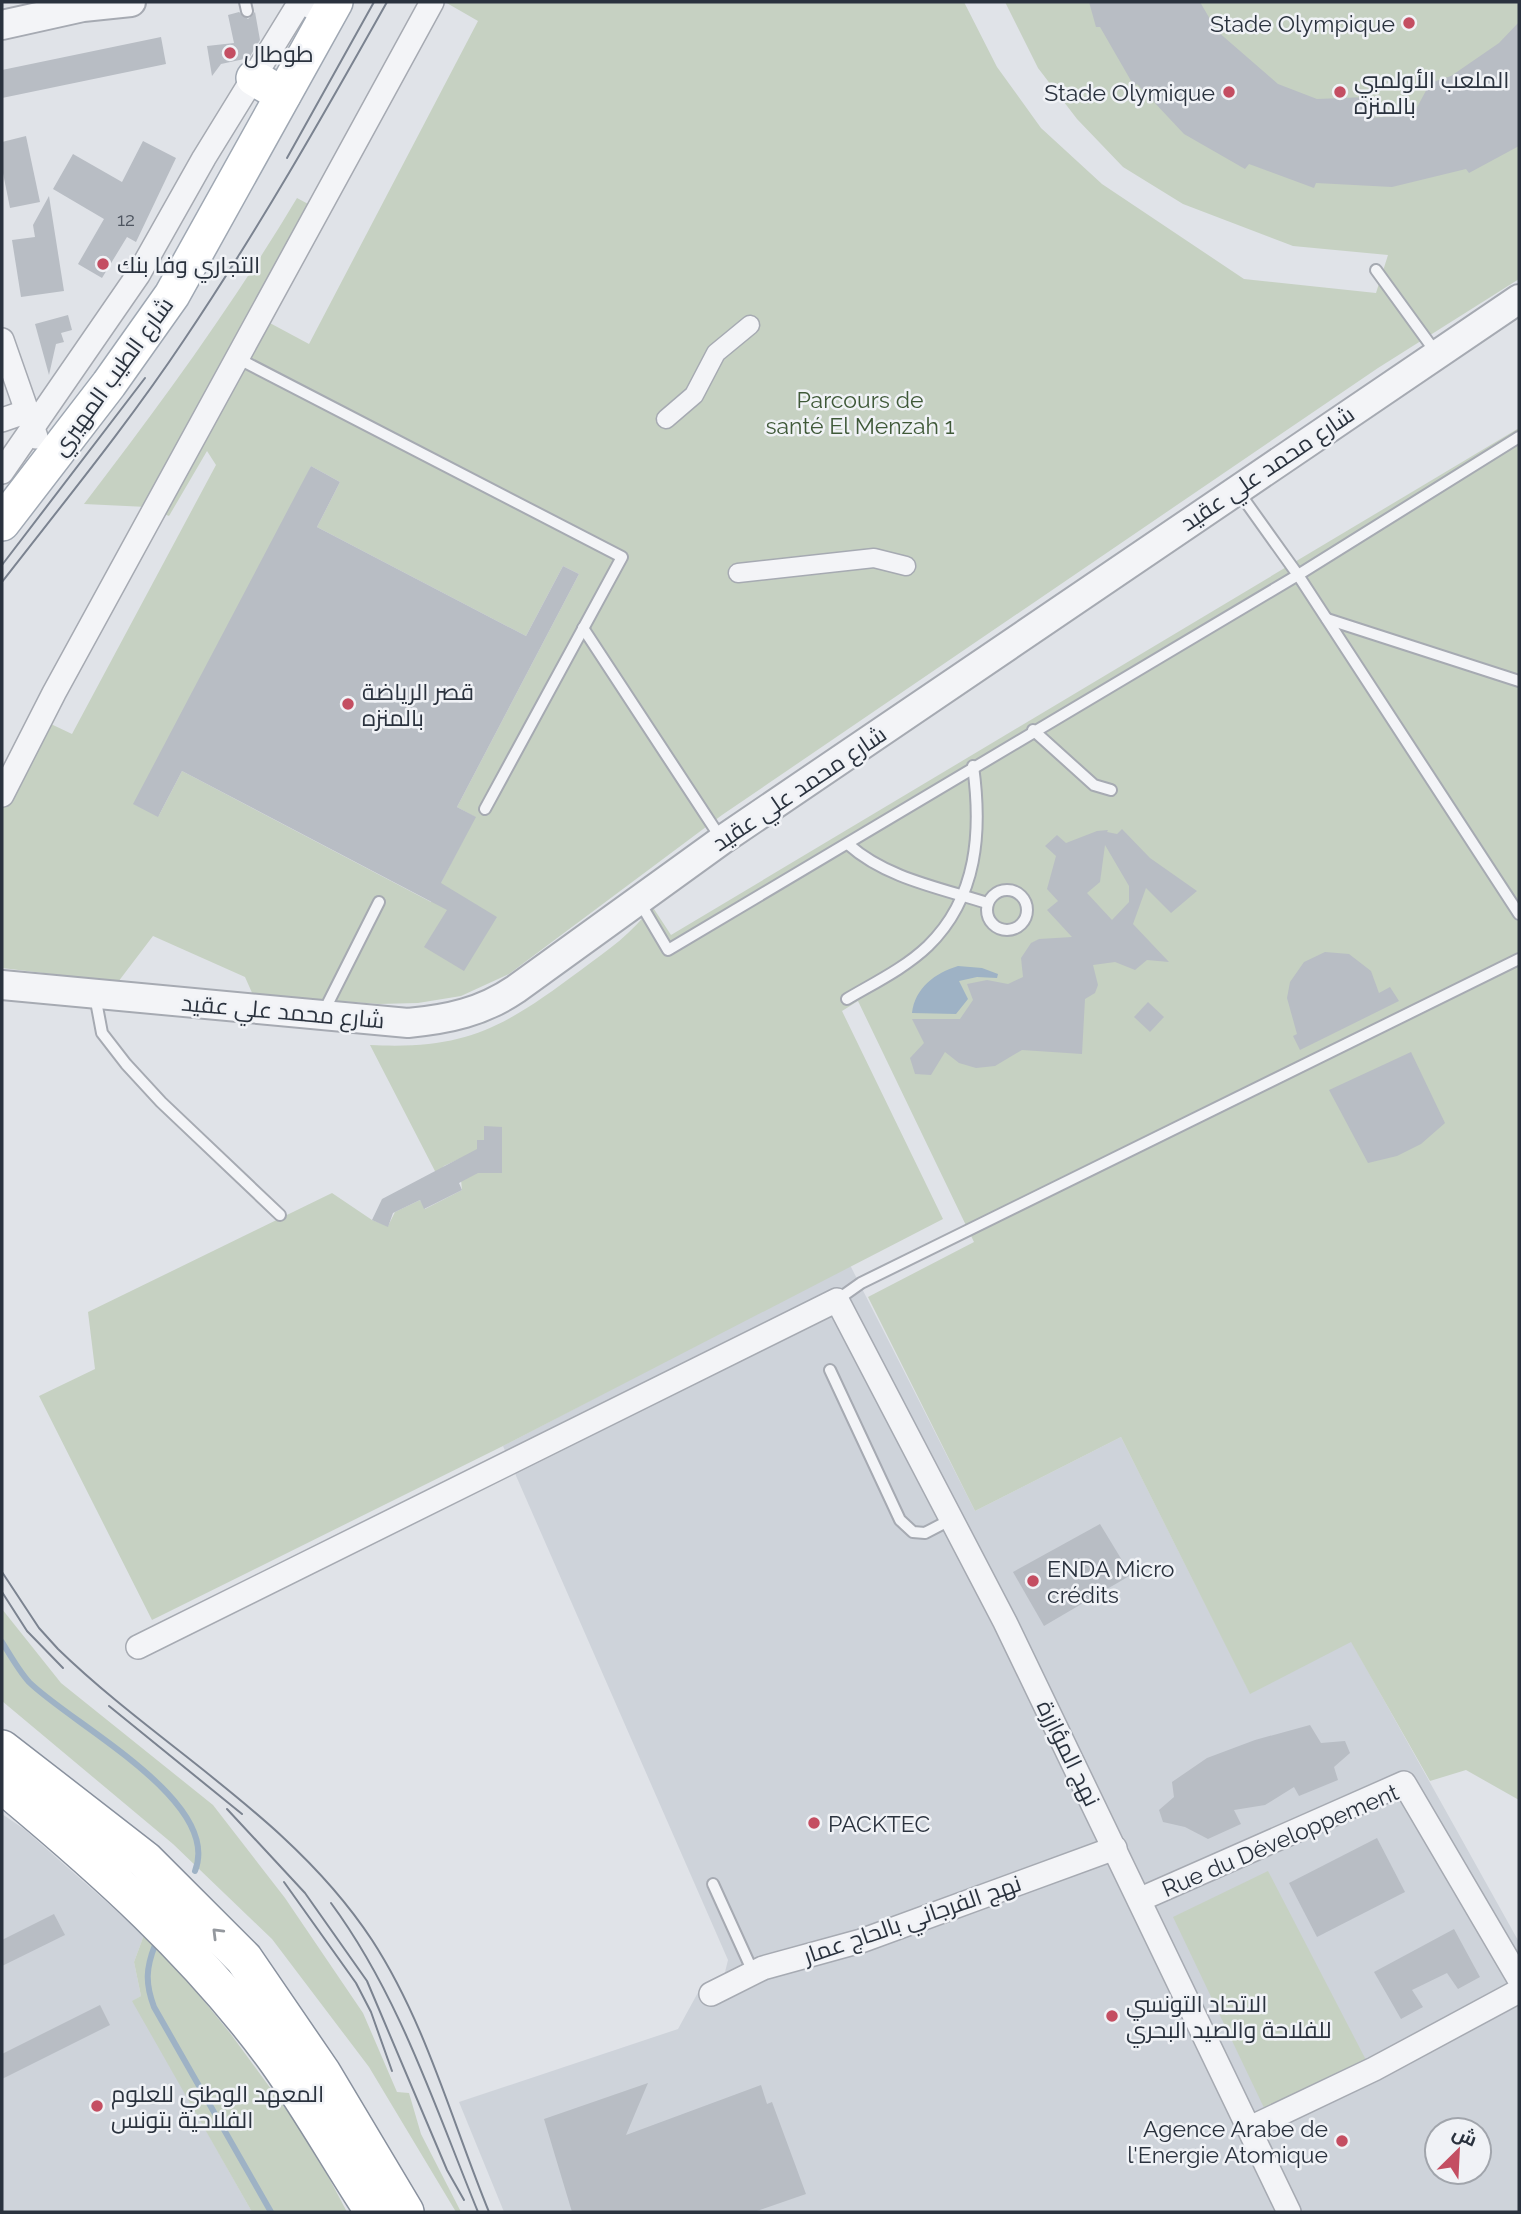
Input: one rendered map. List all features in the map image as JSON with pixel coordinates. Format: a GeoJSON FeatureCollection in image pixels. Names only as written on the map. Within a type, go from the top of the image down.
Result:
{"type":"FeatureCollection","features":[{"type":"Feature","properties":{"kind":"highway"},"geometry":{"type":"LineString","coordinates":[[2,1736],[87,1807],[186,1949],[276,2060],[374,2212]]}},
{"type":"Feature","properties":{"kind":"highway"},"geometry":{"type":"LineString","coordinates":[[2,1749],[131,1871]]}},
{"type":"Feature","properties":{"kind":"highway"},"geometry":{"type":"LineString","coordinates":[[2,1784],[131,1871],[244,1959],[317,2040],[377,2127],[427,2212]]}},
{"type":"Feature","properties":{"kind":"highway"},"geometry":{"type":"LineString","coordinates":[[2,1800],[131,1871]]}},
{"type":"Feature","properties":{"kind":"highway"},"geometry":{"type":"LineString","coordinates":[[244,1959],[322,2073],[405,2212]]}},
{"type":"Feature","properties":{"kind":"highway"},"geometry":{"type":"LineString","coordinates":[[229,2002],[299,2108],[358,2212]]}},
{"type":"Feature","properties":{"kind":"main road","name":"شارع الطيب المهيري"},"geometry":{"type":"LineString","coordinates":[[2,523],[172,295],[263,77],[318,5]]}},
{"type":"Feature","properties":{"kind":"street"},"geometry":{"type":"LineString","coordinates":[[2,24],[82,4],[131,2]]}},
{"type":"Feature","properties":{"kind":"street"},"geometry":{"type":"LineString","coordinates":[[2,795],[54,693],[432,2]]}},
{"type":"Feature","properties":{"kind":"street"},"geometry":{"type":"LineString","coordinates":[[2,472],[30,420],[138,275],[263,77]]}},
{"type":"Feature","properties":{"kind":"street","name":"شارع محمد علي عقيد"},"geometry":{"type":"LineString","coordinates":[[2,985],[321,1017],[408,1023],[459,1016],[481,1009],[516,989],[722,840],[1236,488],[1519,299]]}},
{"type":"Feature","properties":{"kind":"street"},"geometry":{"type":"LineString","coordinates":[[666,419],[694,396],[716,353],[750,325]]}},
{"type":"Feature","properties":{"kind":"street"},"geometry":{"type":"LineString","coordinates":[[2,340],[30,420],[50,460]]}},
{"type":"Feature","properties":{"kind":"street"},"geometry":{"type":"LineString","coordinates":[[2,420],[30,420]]}},
{"type":"Feature","properties":{"kind":"street"},"geometry":{"type":"LineString","coordinates":[[738,573],[874,558],[906,566]]}},
{"type":"Feature","properties":{"kind":"street"},"geometry":{"type":"LineString","coordinates":[[138,1647],[837,1300]]}},
{"type":"Feature","properties":{"kind":"street","name":"نهج المؤازرة"},"geometry":{"type":"LineString","coordinates":[[837,1300],[951,1519],[1141,1899],[1289,2212]]}},
{"type":"Feature","properties":{"kind":"street","name":"Rue du Développement"},"geometry":{"type":"LineString","coordinates":[[1141,1899],[1404,1783],[1519,1979]]}},
{"type":"Feature","properties":{"kind":"street","name":"نهج الفرجاني بالحاج عمار"},"geometry":{"type":"LineString","coordinates":[[710,1994],[753,1972],[861,1941],[1115,1848]]}},
{"type":"Feature","properties":{"kind":"street"},"geometry":{"type":"LineString","coordinates":[[1250,2128],[1382,2065],[1519,1991]]}},
{"type":"Feature","properties":{"kind":"lane"},"geometry":{"type":"LineString","coordinates":[[1377,270],[1437,354]]}},
{"type":"Feature","properties":{"kind":"lane"},"geometry":{"type":"LineString","coordinates":[[239,359],[622,557],[485,809]]}},
{"type":"Feature","properties":{"kind":"lane"},"geometry":{"type":"LineString","coordinates":[[638,899],[668,950],[849,845],[1033,730],[1298,575],[1519,437]]}},
{"type":"Feature","properties":{"kind":"lane"},"geometry":{"type":"LineString","coordinates":[[1236,488],[1298,575],[1519,914]]}},
{"type":"Feature","properties":{"kind":"lane"},"geometry":{"type":"LineString","coordinates":[[1327,619],[1519,681]]}},
{"type":"Feature","properties":{"kind":"lane"},"geometry":{"type":"LineString","coordinates":[[583,628],[722,840]]}},
{"type":"Feature","properties":{"kind":"lane"},"geometry":{"type":"LineString","coordinates":[[1033,730],[1094,785],[1111,790]]}},
{"type":"Feature","properties":{"kind":"lane"},"geometry":{"type":"LineString","coordinates":[[847,999],[906,964],[927,947],[945,926],[962,896],[973,870],[977,841],[978,802],[973,766]]}},
{"type":"Feature","properties":{"kind":"lane"},"geometry":{"type":"LineString","coordinates":[[849,845],[867,861],[884,869],[987,904]]}},
{"type":"Feature","properties":{"kind":"lane"},"geometry":{"type":"LineString","coordinates":[[321,1017],[379,902]]}},
{"type":"Feature","properties":{"kind":"lane"},"geometry":{"type":"LineString","coordinates":[[837,1300],[861,1283],[1519,960]]}},
{"type":"Feature","properties":{"kind":"lane"},"geometry":{"type":"LineString","coordinates":[[95,993],[102,1032],[126,1064],[161,1102],[280,1215]]}},
{"type":"Feature","properties":{"kind":"lane"},"geometry":{"type":"LineString","coordinates":[[830,1370],[900,1520],[913,1532],[925,1533],[951,1519]]}},
{"type":"Feature","properties":{"kind":"lane"},"geometry":{"type":"LineString","coordinates":[[713,1884],[753,1972]]}},
{"type":"Feature","properties":{"kind":"shaded area"},"geometry":{"type":"Polygon","coordinates":[[[850,1265],[975,1511],[1121,1437],[1250,1693],[1351,1641],[1519,1942],[1519,2212],[504,2212],[459,2102],[678,2029],[701,1987],[724,1976],[728,1960],[503,1446],[850,1265]]]}},
{"type":"Feature","properties":{"kind":"shaded area","name":"المعهد الوطني للعلوم الفلاحية بتونس"},"geometry":{"type":"Polygon","coordinates":[[[2,1814],[24,1829],[144,1935],[134,1962],[141,1996],[133,2001],[252,2212],[2,2212],[2,1814]]]}},
{"type":"Feature","properties":{"kind":"green space","name":"Parcours de santé El Menzah 1"},"geometry":{"type":"Polygon","coordinates":[[[445,2],[964,2],[997,67],[1041,128],[1102,184],[1244,279],[1376,293],[1388,255],[1293,246],[1183,204],[1123,167],[1077,119],[1038,68],[1005,2],[1519,2],[1519,279],[1378,368],[722,815],[509,974],[461,996],[418,1003],[379,1004],[253,995],[245,977],[153,936],[118,982],[2,968],[2,780],[34,716],[72,734],[216,465],[207,451],[169,516],[147,507],[84,504],[195,354],[297,198],[310,205],[253,314],[309,344],[478,21],[445,2]],[[311,466],[158,817],[182,771],[431,902],[475,817],[457,807],[579,574],[563,566],[526,636],[317,527],[340,482],[311,466]]]}},
{"type":"Feature","properties":{"kind":"green space"},"geometry":{"type":"Polygon","coordinates":[[[1519,428],[1519,1800],[1466,1770],[1430,1781],[1351,1642],[1250,1694],[1121,1437],[975,1511],[868,1297],[974,1242],[858,1001],[842,1011],[943,1219],[503,1446],[152,1620],[39,1396],[95,1369],[88,1312],[332,1193],[372,1220],[388,1226],[395,1212],[420,1200],[425,1209],[462,1190],[459,1159],[444,1166],[437,1175],[370,1045],[433,1043],[483,1031],[506,1020],[554,990],[610,948],[637,925],[652,906],[671,935],[1519,428]]]}},
{"type":"Feature","properties":{"kind":"green space"},"geometry":{"type":"Polygon","coordinates":[[[2,1609],[61,1683],[213,1805],[285,1898],[363,2013],[397,2092],[409,2093],[421,2134],[461,2212],[456,2212],[369,2067],[272,1939],[173,1844],[2,1701],[2,1609]]]}},
{"type":"Feature","properties":{"kind":"green space"},"geometry":{"type":"Polygon","coordinates":[[[1268,1871],[1366,2060],[1266,2112],[1173,1917],[1268,1871]]]}},
{"type":"Feature","properties":{"kind":"green space"},"geometry":{"type":"Polygon","coordinates":[[[144,1935],[165,1953],[230,2033],[310,2142],[347,2212],[252,2212],[132,2001],[141,1996],[134,1962],[144,1935]]]}},
{"type":"Feature","properties":{"kind":"water"},"geometry":{"type":"Polygon","coordinates":[[[958,966],[982,968],[998,974],[997,978],[977,977],[959,981],[968,999],[956,1014],[912,1013],[922,989],[934,977],[958,966]]]}},
{"type":"Feature","properties":{"kind":"building","name":"الملعب الأولمبي بالمنزه"},"geometry":{"type":"Polygon","coordinates":[[[1089,2],[1200,2],[1217,31],[1278,84],[1317,99],[1366,97],[1369,118],[1413,115],[1430,83],[1451,76],[1499,43],[1519,22],[1519,146],[1469,173],[1466,169],[1392,187],[1316,183],[1314,188],[1249,164],[1245,169],[1184,134],[1137,84],[1134,86],[1100,27],[1096,27],[1089,2]]]}},
{"type":"Feature","properties":{"kind":"building"},"geometry":{"type":"Polygon","coordinates":[[[239,12],[248,19],[255,12],[260,40],[249,58],[221,64],[212,76],[207,46],[234,43],[228,15],[239,12]]]}},
{"type":"Feature","properties":{"kind":"building"},"geometry":{"type":"Polygon","coordinates":[[[161,37],[166,64],[2,98],[2,70],[161,37]]]}},
{"type":"Feature","properties":{"kind":"building"},"geometry":{"type":"Polygon","coordinates":[[[26,136],[40,202],[10,208],[2,168],[2,142],[26,136]]]}},
{"type":"Feature","properties":{"kind":"building"},"geometry":{"type":"Polygon","coordinates":[[[143,141],[176,158],[136,242],[127,237],[102,278],[78,264],[104,219],[53,189],[73,154],[122,182],[143,141]]]}},
{"type":"Feature","properties":{"kind":"building"},"geometry":{"type":"Polygon","coordinates":[[[49,196],[64,291],[21,297],[12,240],[35,237],[33,225],[49,196]]]}},
{"type":"Feature","properties":{"kind":"building"},"geometry":{"type":"Polygon","coordinates":[[[68,315],[72,330],[61,333],[64,342],[56,344],[49,375],[35,324],[68,315]]]}},
{"type":"Feature","properties":{"kind":"building","name":"قصر الرياضة بالمنزه"},"geometry":{"type":"Polygon","coordinates":[[[311,466],[340,482],[317,527],[526,636],[563,566],[579,574],[457,807],[476,817],[441,883],[497,917],[464,971],[424,947],[447,910],[182,771],[158,817],[133,804],[311,466]]]}},
{"type":"Feature","properties":{"kind":"building"},"geometry":{"type":"Polygon","coordinates":[[[1122,829],[1150,858],[1197,891],[1171,913],[1146,888],[1133,924],[1169,962],[1147,960],[1135,970],[1115,962],[1093,965],[1098,985],[1095,993],[1085,999],[1082,1054],[1022,1050],[995,1066],[976,1068],[959,1063],[945,1052],[931,1075],[915,1074],[910,1058],[924,1043],[912,1019],[960,1019],[973,1000],[967,984],[987,980],[1008,984],[1023,977],[1021,958],[1031,943],[1039,939],[1072,937],[1047,910],[1058,901],[1047,889],[1056,856],[1045,846],[1057,835],[1066,843],[1097,831],[1108,830],[1107,832],[1117,834],[1122,829]],[[1105,845],[1100,882],[1087,893],[1112,920],[1129,902],[1129,886],[1105,845]]]}},
{"type":"Feature","properties":{"kind":"building"},"geometry":{"type":"Polygon","coordinates":[[[1325,952],[1349,954],[1371,971],[1379,993],[1390,987],[1399,1001],[1300,1050],[1293,1036],[1297,1034],[1287,998],[1290,982],[1304,962],[1325,952]]]}},
{"type":"Feature","properties":{"kind":"building"},"geometry":{"type":"Polygon","coordinates":[[[1148,1002],[1164,1017],[1150,1032],[1134,1017],[1148,1002]]]}},
{"type":"Feature","properties":{"kind":"building"},"geometry":{"type":"Polygon","coordinates":[[[1411,1052],[1445,1123],[1421,1144],[1397,1156],[1368,1163],[1329,1090],[1411,1052]]]}},
{"type":"Feature","properties":{"kind":"building"},"geometry":{"type":"Polygon","coordinates":[[[484,1126],[502,1127],[502,1173],[478,1173],[459,1183],[462,1190],[424,1209],[420,1200],[393,1213],[388,1227],[372,1220],[382,1199],[477,1149],[477,1140],[484,1140],[484,1126]]]}},
{"type":"Feature","properties":{"kind":"building"},"geometry":{"type":"Polygon","coordinates":[[[1100,1524],[1131,1575],[1044,1626],[1013,1572],[1100,1524]]]}},
{"type":"Feature","properties":{"kind":"building"},"geometry":{"type":"Polygon","coordinates":[[[1310,1725],[1321,1743],[1345,1741],[1350,1753],[1334,1767],[1338,1780],[1299,1796],[1294,1787],[1265,1805],[1234,1810],[1241,1824],[1208,1839],[1185,1827],[1163,1822],[1159,1810],[1174,1797],[1172,1782],[1207,1758],[1255,1740],[1310,1725]]]}},
{"type":"Feature","properties":{"kind":"building"},"geometry":{"type":"Polygon","coordinates":[[[1377,1838],[1405,1892],[1317,1937],[1289,1883],[1377,1838]]]}},
{"type":"Feature","properties":{"kind":"building"},"geometry":{"type":"Polygon","coordinates":[[[54,1914],[65,1935],[2,1966],[2,1940],[54,1914]]]}},
{"type":"Feature","properties":{"kind":"building"},"geometry":{"type":"Polygon","coordinates":[[[1454,1929],[1480,1977],[1458,1989],[1447,1973],[1412,1990],[1423,2007],[1401,2019],[1374,1972],[1454,1929]]]}},
{"type":"Feature","properties":{"kind":"building"},"geometry":{"type":"Polygon","coordinates":[[[100,2005],[110,2025],[2,2079],[2,2054],[100,2005]]]}},
{"type":"Feature","properties":{"kind":"building"},"geometry":{"type":"Polygon","coordinates":[[[648,2083],[626,2135],[761,2085],[767,2104],[772,2102],[806,2194],[754,2212],[572,2212],[544,2119],[648,2083]]]}},
{"type":"Feature","properties":{"kind":"waterway"},"geometry":{"type":"LineString","coordinates":[[2,1642],[29,1682],[138,1766],[166,1792],[187,1818],[198,1845],[195,1871]]}},
{"type":"Feature","properties":{"kind":"waterway"},"geometry":{"type":"LineString","coordinates":[[155,1945],[148,1976],[154,2007],[271,2212]]}},
{"type":"Feature","properties":{"kind":"tram line"},"geometry":{"type":"LineString","coordinates":[[287,158],[374,2]]}},
{"type":"Feature","properties":{"kind":"tram line"},"geometry":{"type":"LineString","coordinates":[[2,582],[118,432],[184,340],[264,215],[387,2]]}},
{"type":"Feature","properties":{"kind":"tram line"},"geometry":{"type":"LineString","coordinates":[[2,565],[145,378]]}},
{"type":"Feature","properties":{"kind":"tram line"},"geometry":{"type":"LineString","coordinates":[[2,1572],[39,1628],[58,1649],[97,1685],[264,1820],[304,1857],[340,1897],[372,1940],[408,2005],[437,2073],[489,2212]]}},
{"type":"Feature","properties":{"kind":"tram line"},"geometry":{"type":"LineString","coordinates":[[2,1592],[27,1631],[63,1668]]}},
{"type":"Feature","properties":{"kind":"tram line"},"geometry":{"type":"LineString","coordinates":[[109,1706],[242,1814]]}},
{"type":"Feature","properties":{"kind":"tram line"},"geometry":{"type":"LineString","coordinates":[[227,1809],[305,1893],[367,1981],[447,2170],[464,2200]]}},
{"type":"Feature","properties":{"kind":"tram line"},"geometry":{"type":"LineString","coordinates":[[284,1882],[356,1983],[371,2012],[392,2071]]}},
{"type":"Feature","properties":{"kind":"tram line"},"geometry":{"type":"LineString","coordinates":[[331,1903],[377,1975],[396,2014],[431,2092],[478,2212]]}},
{"type":"Feature","properties":{"kind":"place","name":"Stade Olympique"},"geometry":{"type":"Point","coordinates":[1409,23]}},
{"type":"Feature","properties":{"kind":"place","name":"طوطال"},"geometry":{"type":"Point","coordinates":[230,53]}},
{"type":"Feature","properties":{"kind":"place","name":"Stade Olymique"},"geometry":{"type":"Point","coordinates":[1229,92]}},
{"type":"Feature","properties":{"kind":"place","name":"الملعب الأولمبي بالمنزه"},"geometry":{"type":"Point","coordinates":[1340,92]}},
{"type":"Feature","properties":{"kind":"place","name":"التجاري وفا بنك"},"geometry":{"type":"Point","coordinates":[103,264]}},
{"type":"Feature","properties":{"kind":"place","name":"قصر الرياضة بالمنزه"},"geometry":{"type":"Point","coordinates":[348,704]}},
{"type":"Feature","properties":{"kind":"place","name":"ENDA Micro crédits"},"geometry":{"type":"Point","coordinates":[1033,1581]}},
{"type":"Feature","properties":{"kind":"place","name":"PACKTEC"},"geometry":{"type":"Point","coordinates":[814,1823]}},
{"type":"Feature","properties":{"kind":"place","name":"الاتحاد التونسي للفلاحة والصيد البحري"},"geometry":{"type":"Point","coordinates":[1112,2016]}},
{"type":"Feature","properties":{"kind":"place","name":"المعهد الوطني للعلوم الفلاحية بتونس"},"geometry":{"type":"Point","coordinates":[97,2106]}},
{"type":"Feature","properties":{"kind":"place","name":"Agence Arabe de l'Energie Atomique"},"geometry":{"type":"Point","coordinates":[1342,2141]}}]}
